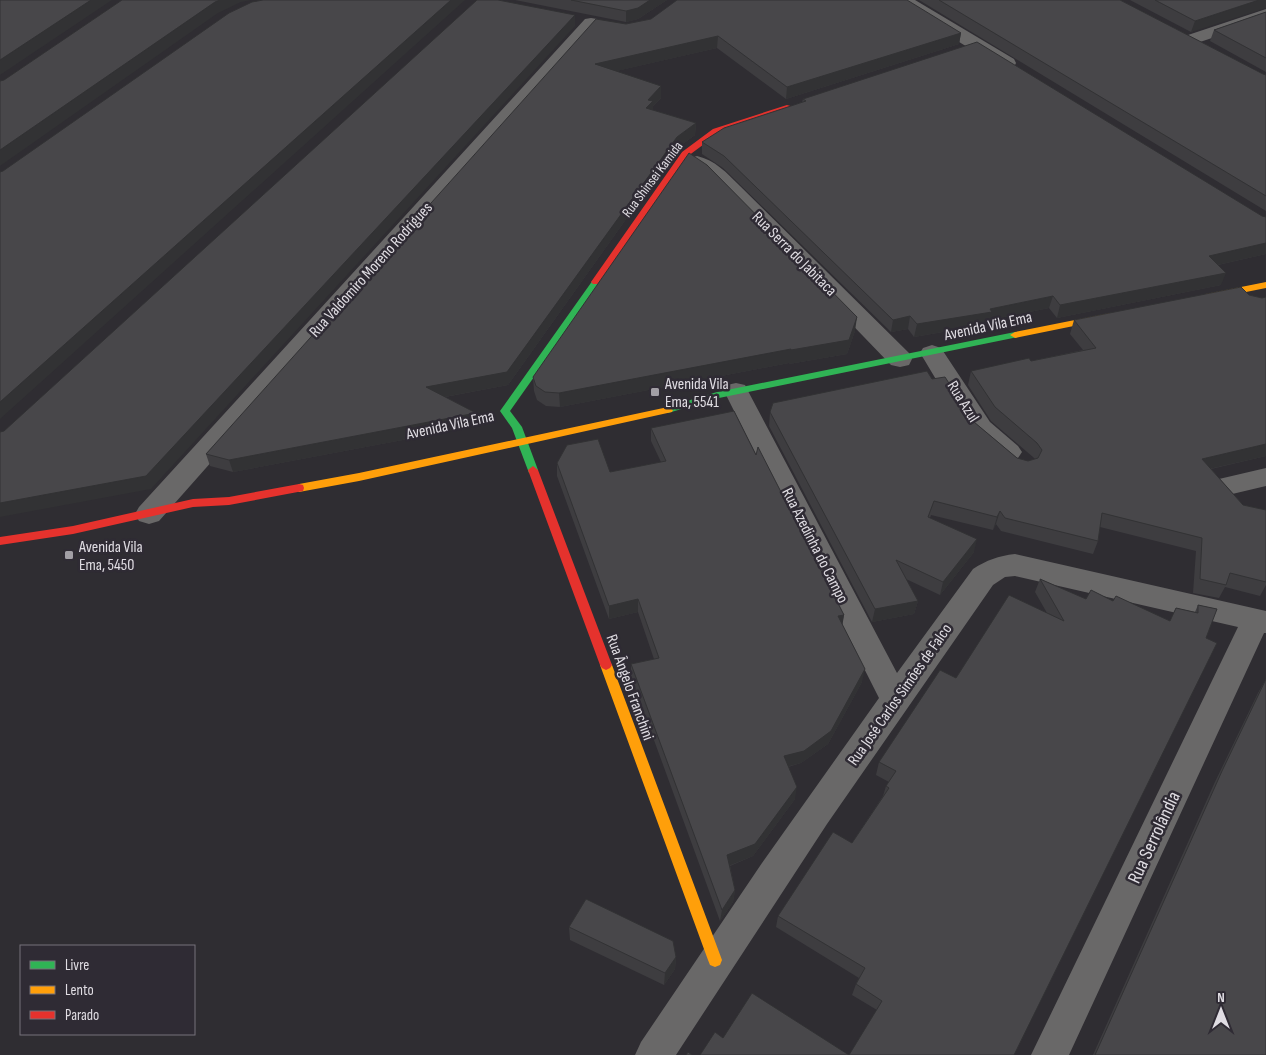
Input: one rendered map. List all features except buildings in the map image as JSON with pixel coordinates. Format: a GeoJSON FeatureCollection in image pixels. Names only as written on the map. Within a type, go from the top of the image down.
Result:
{"type":"FeatureCollection","features":[{"type":"Feature","properties":{"kind":"street"},"geometry":{"type":"LineString","coordinates":[[903,0],[1020,71]]}},
{"type":"Feature","properties":{"kind":"street"},"geometry":{"type":"LineString","coordinates":[[1191,40],[1266,14]]}},
{"type":"Feature","properties":{"kind":"street","name":"Rua Valdomiro Moreno Rodrigues"},"geometry":{"type":"LineString","coordinates":[[149,514],[590,23]]}},
{"type":"Feature","properties":{"kind":"street"},"geometry":{"type":"LineString","coordinates":[[1174,31],[1207,49]]}},
{"type":"Feature","properties":{"kind":"street"},"geometry":{"type":"LineString","coordinates":[[959,51],[978,45]]}},
{"type":"Feature","properties":{"kind":"street","name":"Rua Shinsei Kamida"},"geometry":{"type":"LineString","coordinates":[[511,428],[505,411],[686,154],[716,132],[798,104]]}},
{"type":"Feature","properties":{"kind":"street","name":"Rua Serra do Jabitaca"},"geometry":{"type":"LineString","coordinates":[[686,154],[721,179],[900,359]]}},
{"type":"Feature","properties":{"kind":"street"},"geometry":{"type":"LineString","coordinates":[[1199,298],[1266,284]]}},
{"type":"Feature","properties":{"kind":"street","name":"Avenida Vila Ema"},"geometry":{"type":"LineString","coordinates":[[0,541],[73,530],[194,503],[229,501],[359,477],[689,405],[727,393],[1123,314]]}},
{"type":"Feature","properties":{"kind":"street","name":"Rua Azul"},"geometry":{"type":"LineString","coordinates":[[932,353],[981,428],[1023,464]]}},
{"type":"Feature","properties":{"kind":"street","name":"Avenida Vila Ema"},"geometry":{"type":"LineString","coordinates":[[689,393],[727,393]]}},
{"type":"Feature","properties":{"kind":"street","name":"Rua Azedinha do Campo"},"geometry":{"type":"LineString","coordinates":[[727,393],[895,698]]}},
{"type":"Feature","properties":{"kind":"street","name":"Avenida Vila Ema"},"geometry":{"type":"LineString","coordinates":[[511,428],[530,424]]}},
{"type":"Feature","properties":{"kind":"street","name":"Rua Ângelo Franchini"},"geometry":{"type":"LineString","coordinates":[[511,428],[523,442],[715,960]]}},
{"type":"Feature","properties":{"kind":"street"},"geometry":{"type":"LineString","coordinates":[[1228,486],[1266,477]]}},
{"type":"Feature","properties":{"kind":"street","name":"Avenida Vila Ema"},"geometry":{"type":"LineString","coordinates":[[194,503],[218,490]]}},
{"type":"Feature","properties":{"kind":"street","name":"Rua José Carlos Simões de Falco"},"geometry":{"type":"LineString","coordinates":[[654,1055],[715,960],[895,698],[983,577],[998,567],[1015,565],[1035,568],[1261,620]]}},
{"type":"Feature","properties":{"kind":"street","name":"Rua Serrolândia"},"geometry":{"type":"LineString","coordinates":[[1050,1055],[1261,620]]}},
{"type":"Feature","properties":{"kind":"traffic: fast"},"geometry":{"type":"LineString","coordinates":[[533,470],[517,427],[505,411],[596,282]]}},
{"type":"Feature","properties":{"kind":"traffic: fast"},"geometry":{"type":"LineString","coordinates":[[668,410],[717,395],[1015,335]]}},
{"type":"Feature","properties":{"kind":"traffic: slow"},"geometry":{"type":"LineString","coordinates":[[1206,297],[1266,285]]}},
{"type":"Feature","properties":{"kind":"traffic: slow"},"geometry":{"type":"LineString","coordinates":[[1015,335],[1110,316]]}},
{"type":"Feature","properties":{"kind":"traffic: slow"},"geometry":{"type":"LineString","coordinates":[[299,488],[359,477],[668,410]]}},
{"type":"Feature","properties":{"kind":"traffic: slow"},"geometry":{"type":"LineString","coordinates":[[606,665],[715,960]]}},
{"type":"Feature","properties":{"kind":"traffic: jam"},"geometry":{"type":"LineString","coordinates":[[596,282],[685,154],[716,131],[790,107]]}},
{"type":"Feature","properties":{"kind":"traffic: jam"},"geometry":{"type":"LineString","coordinates":[[533,470],[606,665]]}},
{"type":"Feature","properties":{"kind":"traffic: jam"},"geometry":{"type":"LineString","coordinates":[[0,541],[73,530],[193,503],[229,501],[299,488]]}},
{"type":"Feature","properties":{"kind":"place","name":"Avenida Vila Ema, 5541"},"geometry":{"type":"Point","coordinates":[655,392]}},
{"type":"Feature","properties":{"kind":"place","name":"Avenida Vila Ema, 5450"},"geometry":{"type":"Point","coordinates":[69,555]}}]}
